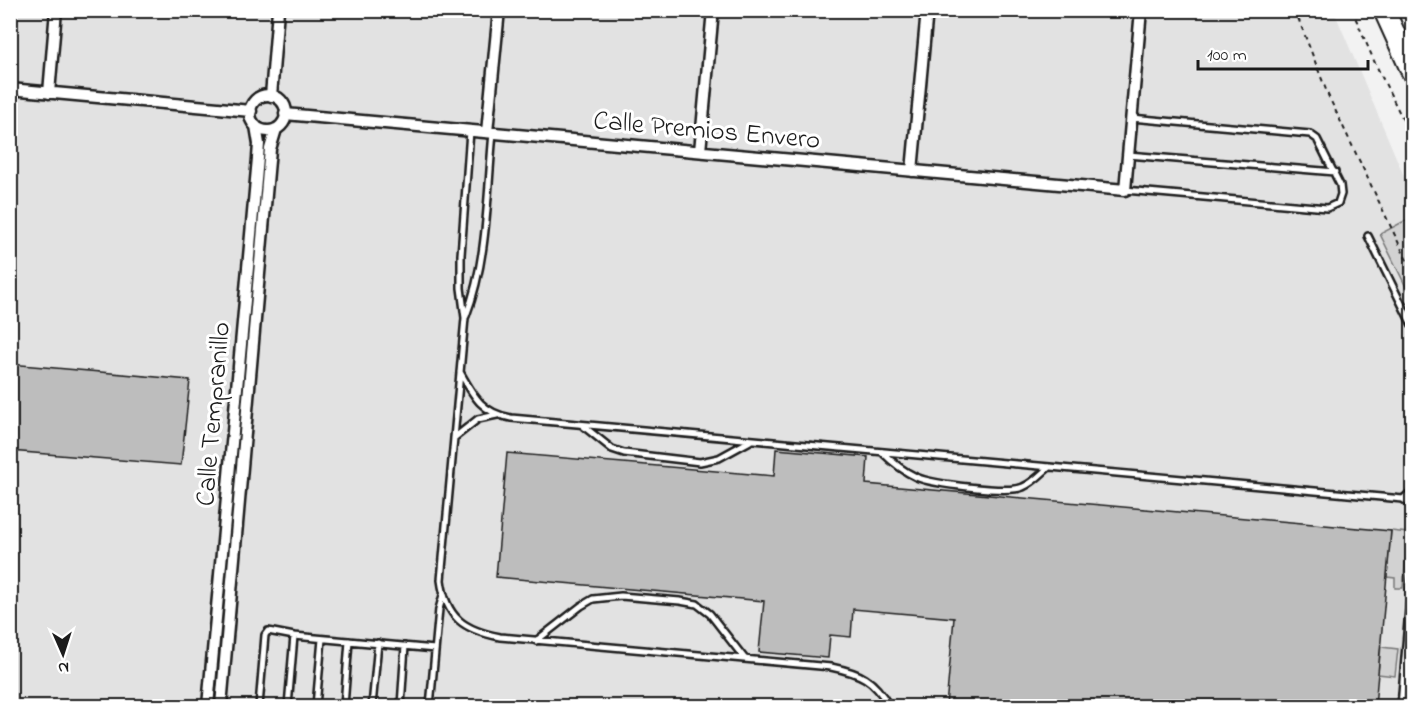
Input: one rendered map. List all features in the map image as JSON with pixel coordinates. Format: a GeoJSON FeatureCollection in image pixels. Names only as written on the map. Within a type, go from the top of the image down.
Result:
{"type":"FeatureCollection","features":[{"type":"Feature","properties":{"kind":"highway"},"geometry":{"type":"LineString","coordinates":[[1384,10],[1413,72]]}},
{"type":"Feature","properties":{"kind":"street"},"geometry":{"type":"LineString","coordinates":[[49,93],[56,10]]}},
{"type":"Feature","properties":{"kind":"street"},"geometry":{"type":"LineString","coordinates":[[270,96],[278,10]]}},
{"type":"Feature","properties":{"kind":"street"},"geometry":{"type":"LineString","coordinates":[[490,132],[499,10]]}},
{"type":"Feature","properties":{"kind":"street"},"geometry":{"type":"LineString","coordinates":[[699,151],[713,10]]}},
{"type":"Feature","properties":{"kind":"street"},"geometry":{"type":"LineString","coordinates":[[912,171],[927,10]]}},
{"type":"Feature","properties":{"kind":"street"},"geometry":{"type":"LineString","coordinates":[[1125,190],[1141,10]]}},
{"type":"Feature","properties":{"kind":"street"},"geometry":{"type":"LineString","coordinates":[[10,89],[250,111]]}},
{"type":"Feature","properties":{"kind":"street"},"geometry":{"type":"LineString","coordinates":[[270,96],[280,99],[285,106],[285,120],[276,129],[269,130],[256,126],[252,121],[250,111],[255,101],[261,97],[270,96]]}},
{"type":"Feature","properties":{"kind":"street","name":"Calle Premios Envero"},"geometry":{"type":"LineString","coordinates":[[285,114],[1125,190]]}},
{"type":"Feature","properties":{"kind":"street","name":"Calle Tempranillo"},"geometry":{"type":"LineString","coordinates":[[208,706],[258,158],[259,144],[256,126]]}},
{"type":"Feature","properties":{"kind":"street","name":"Calle Tempranillo"},"geometry":{"type":"LineString","coordinates":[[222,706],[270,149],[276,129]]}},
{"type":"Feature","properties":{"kind":"lane"},"geometry":{"type":"LineString","coordinates":[[1125,190],[1327,208],[1338,203],[1341,194],[1335,172],[1317,139],[1310,134],[1131,118]]}},
{"type":"Feature","properties":{"kind":"lane"},"geometry":{"type":"LineString","coordinates":[[471,131],[461,255],[461,288],[465,318],[441,580],[443,595],[452,612],[466,627],[480,633],[500,637],[831,667],[855,672],[877,687],[889,706]]}},
{"type":"Feature","properties":{"kind":"lane"},"geometry":{"type":"LineString","coordinates":[[465,318],[475,293],[482,254],[490,132]]}},
{"type":"Feature","properties":{"kind":"lane"},"geometry":{"type":"LineString","coordinates":[[1128,155],[1335,172]]}},
{"type":"Feature","properties":{"kind":"lane"},"geometry":{"type":"LineString","coordinates":[[1368,236],[1413,325]]}},
{"type":"Feature","properties":{"kind":"lane"},"geometry":{"type":"LineString","coordinates":[[460,372],[478,402],[488,411],[511,418],[1403,499],[1413,506]]}},
{"type":"Feature","properties":{"kind":"lane"},"geometry":{"type":"LineString","coordinates":[[454,438],[478,419],[497,415]]}},
{"type":"Feature","properties":{"kind":"lane"},"geometry":{"type":"LineString","coordinates":[[582,425],[612,449],[624,453],[700,462],[719,458],[751,440]]}},
{"type":"Feature","properties":{"kind":"lane"},"geometry":{"type":"LineString","coordinates":[[881,452],[897,466],[915,477],[929,482],[957,486],[1022,488],[1049,467]]}},
{"type":"Feature","properties":{"kind":"lane"},"geometry":{"type":"LineString","coordinates":[[1403,499],[1413,491]]}},
{"type":"Feature","properties":{"kind":"lane"},"geometry":{"type":"LineString","coordinates":[[1401,706],[1413,573]]}},
{"type":"Feature","properties":{"kind":"lane"},"geometry":{"type":"LineString","coordinates":[[430,706],[439,609],[443,595]]}},
{"type":"Feature","properties":{"kind":"lane"},"geometry":{"type":"LineString","coordinates":[[536,641],[593,599],[621,596],[680,601],[697,604],[710,614],[745,659]]}},
{"type":"Feature","properties":{"kind":"lane"},"geometry":{"type":"LineString","coordinates":[[259,706],[265,635],[268,632],[435,649]]}},
{"type":"Feature","properties":{"kind":"lane"},"geometry":{"type":"LineString","coordinates":[[288,706],[294,636]]}},
{"type":"Feature","properties":{"kind":"lane"},"geometry":{"type":"LineString","coordinates":[[316,706],[322,639]]}},
{"type":"Feature","properties":{"kind":"lane"},"geometry":{"type":"LineString","coordinates":[[344,706],[349,641]]}},
{"type":"Feature","properties":{"kind":"lane"},"geometry":{"type":"LineString","coordinates":[[372,706],[378,644]]}},
{"type":"Feature","properties":{"kind":"lane"},"geometry":{"type":"LineString","coordinates":[[401,706],[405,646]]}},
{"type":"Feature","properties":{"kind":"path"},"geometry":{"type":"LineString","coordinates":[[1295,10],[1328,95],[1413,271]]}},
{"type":"Feature","properties":{"kind":"path"},"geometry":{"type":"LineString","coordinates":[[1352,10],[1375,63],[1413,138]]}},
{"type":"Feature","properties":{"kind":"shaded area"},"geometry":{"type":"Polygon","coordinates":[[[10,11],[1334,11],[1412,195],[1412,706],[11,706],[10,11]]]}},
{"type":"Feature","properties":{"kind":"shaded area"},"geometry":{"type":"Polygon","coordinates":[[[1412,217],[1412,299],[1380,234],[1412,217]]]}},
{"type":"Feature","properties":{"kind":"shaded area"},"geometry":{"type":"Polygon","coordinates":[[[1391,531],[1408,533],[1403,588],[1395,588],[1395,578],[1387,577],[1391,531]]]}},
{"type":"Feature","properties":{"kind":"shaded area"},"geometry":{"type":"Polygon","coordinates":[[[1381,647],[1398,649],[1395,676],[1378,674],[1381,647]]]}},
{"type":"Feature","properties":{"kind":"building"},"geometry":{"type":"Polygon","coordinates":[[[10,364],[190,380],[181,465],[10,451],[10,364]]]}},
{"type":"Feature","properties":{"kind":"building"},"geometry":{"type":"Polygon","coordinates":[[[776,449],[868,457],[866,484],[1391,531],[1375,706],[946,706],[954,618],[853,609],[851,637],[830,635],[828,658],[759,652],[764,601],[496,577],[507,453],[774,476],[776,449]]]}}]}
